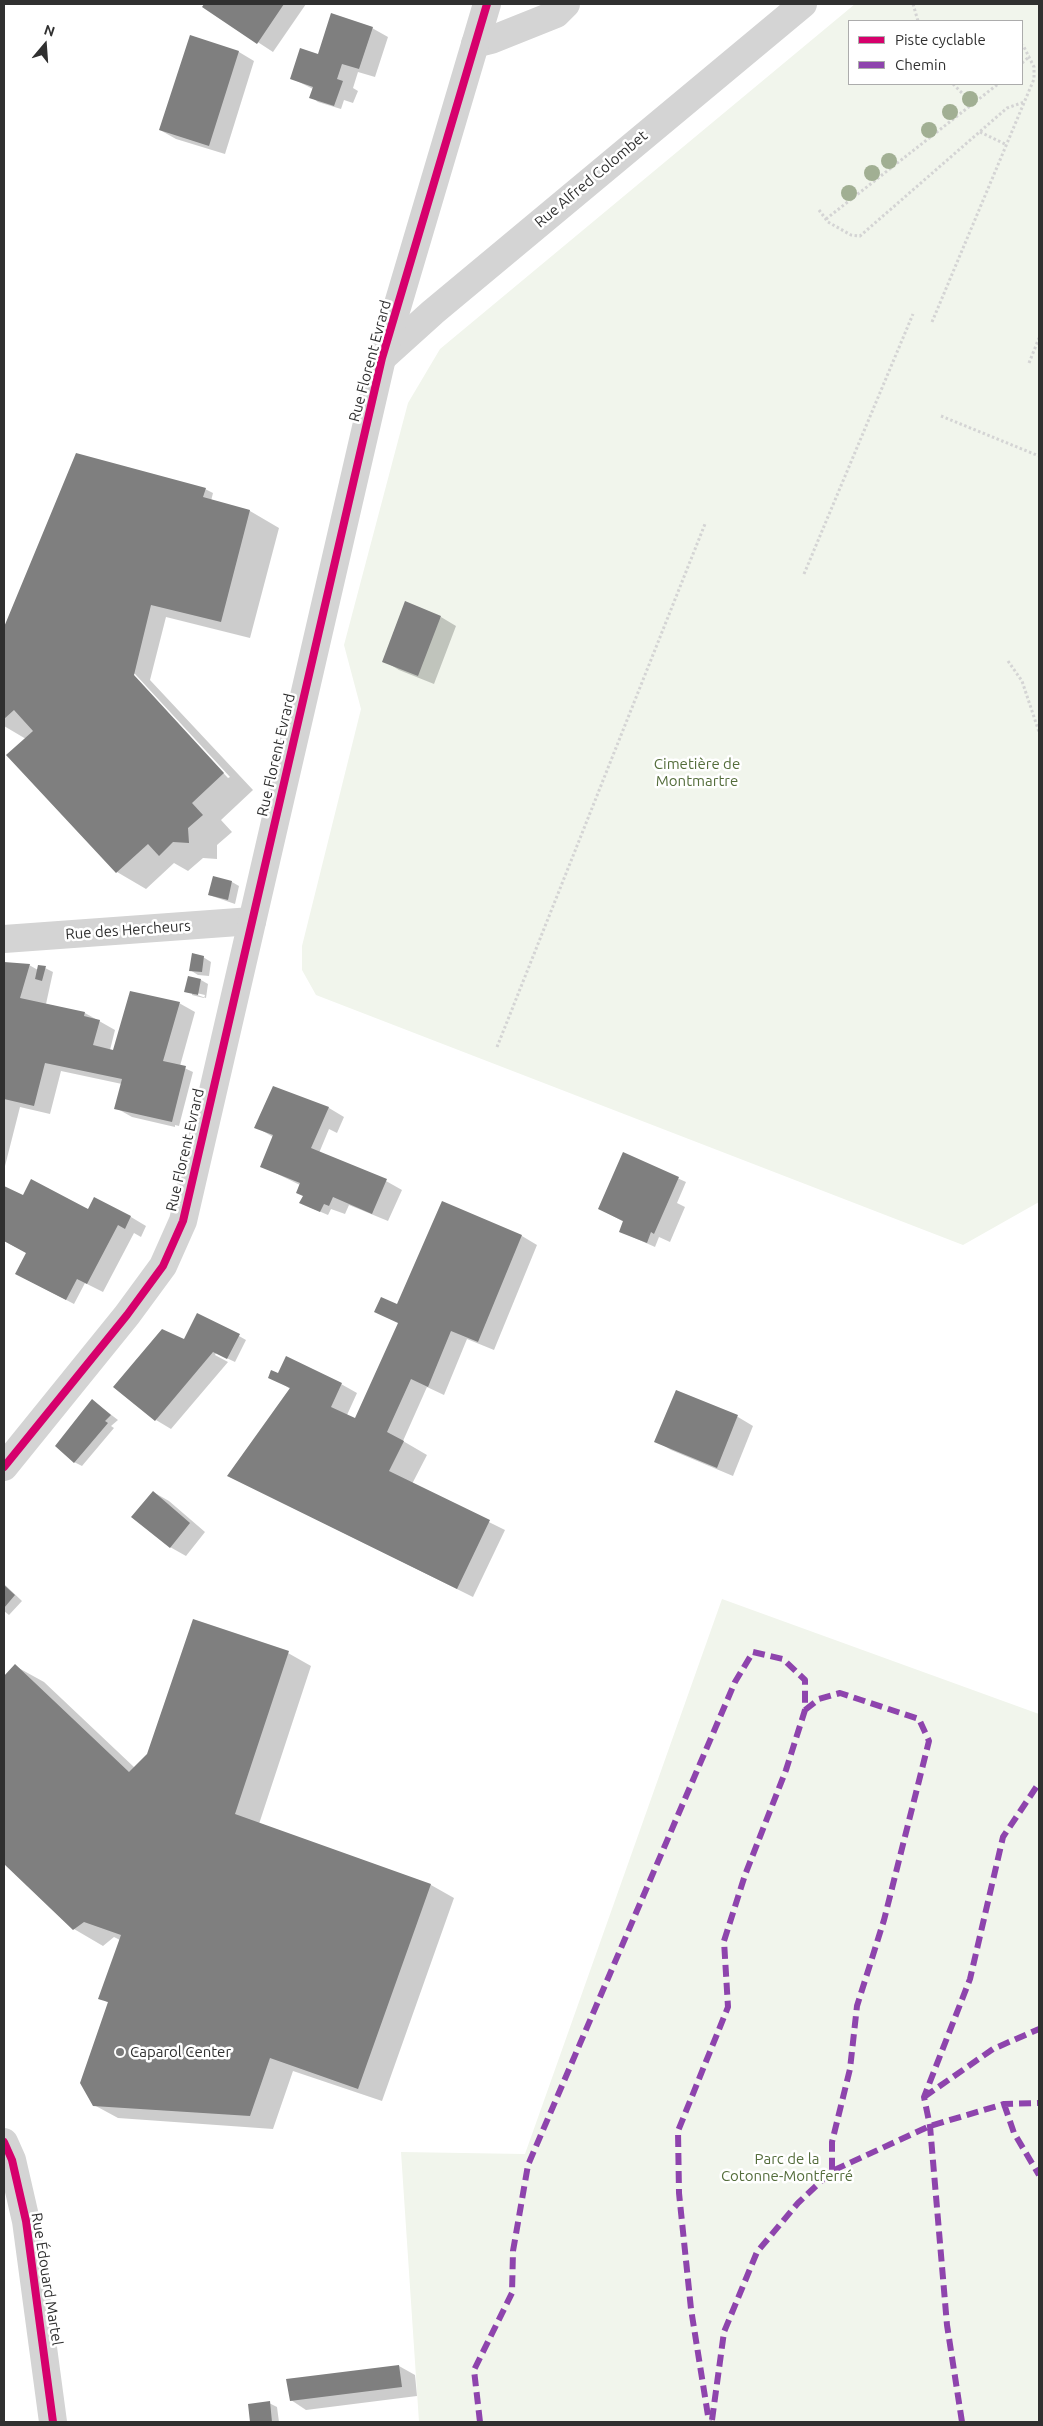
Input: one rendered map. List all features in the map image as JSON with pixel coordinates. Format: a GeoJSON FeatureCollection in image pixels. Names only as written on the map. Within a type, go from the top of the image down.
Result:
{"type":"FeatureCollection","features":[{"type":"Feature","properties":{"kind":"street","name":"Rue Florent Evrard"},"geometry":{"type":"LineString","coordinates":[[4,1467],[127,1315],[163,1266],[183,1221],[382,358],[486,4]]}},
{"type":"Feature","properties":{"kind":"street"},"geometry":{"type":"LineString","coordinates":[[475,44],[491,40],[556,14],[566,4]]}},
{"type":"Feature","properties":{"kind":"street","name":"Rue Alfred Colombet"},"geometry":{"type":"LineString","coordinates":[[382,358],[432,312],[803,4]]}},
{"type":"Feature","properties":{"kind":"street","name":"Rue des Hercheurs"},"geometry":{"type":"LineString","coordinates":[[4,939],[252,921]]}},
{"type":"Feature","properties":{"kind":"street","name":"Rue Édouard Martel"},"geometry":{"type":"LineString","coordinates":[[4,2142],[12,2160],[26,2221],[53,2422]]}},
{"type":"Feature","properties":{"kind":"path"},"geometry":{"type":"LineString","coordinates":[[913,4],[918,20]]}},
{"type":"Feature","properties":{"kind":"path"},"geometry":{"type":"LineString","coordinates":[[932,322],[1034,79],[1030,56],[1023,45]]}},
{"type":"Feature","properties":{"kind":"path"},"geometry":{"type":"LineString","coordinates":[[1023,62],[1030,56]]}},
{"type":"Feature","properties":{"kind":"path"},"geometry":{"type":"LineString","coordinates":[[954,85],[963,94]]}},
{"type":"Feature","properties":{"kind":"path"},"geometry":{"type":"LineString","coordinates":[[826,219],[997,85]]}},
{"type":"Feature","properties":{"kind":"path"},"geometry":{"type":"LineString","coordinates":[[819,210],[826,219],[851,235],[860,236],[1007,108],[1025,102]]}},
{"type":"Feature","properties":{"kind":"path"},"geometry":{"type":"LineString","coordinates":[[980,132],[1006,144]]}},
{"type":"Feature","properties":{"kind":"path"},"geometry":{"type":"LineString","coordinates":[[804,574],[913,314]]}},
{"type":"Feature","properties":{"kind":"path"},"geometry":{"type":"LineString","coordinates":[[1029,363],[1039,338]]}},
{"type":"Feature","properties":{"kind":"path"},"geometry":{"type":"LineString","coordinates":[[941,416],[1039,456]]}},
{"type":"Feature","properties":{"kind":"path"},"geometry":{"type":"LineString","coordinates":[[497,1047],[705,524]]}},
{"type":"Feature","properties":{"kind":"path"},"geometry":{"type":"LineString","coordinates":[[1008,662],[1022,681],[1039,732]]}},
{"type":"Feature","properties":{"kind":"green space","name":"Cimetière de Montmartre"},"geometry":{"type":"Polygon","coordinates":[[[855,4],[1039,4],[1039,1202],[963,1245],[316,995],[302,970],[302,946],[361,709],[344,645],[408,403],[440,349],[855,4]]]}},
{"type":"Feature","properties":{"kind":"green space","name":"Parc de la Cotonne-Montferré"},"geometry":{"type":"Polygon","coordinates":[[[722,1599],[1039,1714],[1039,2422],[419,2422],[401,2152],[525,2154],[722,1599]]]}},
{"type":"Feature","properties":{"kind":"building"},"geometry":{"type":"Polygon","coordinates":[[[204,4],[284,4],[257,44],[202,7],[204,4]]]}},
{"type":"Feature","properties":{"kind":"building"},"geometry":{"type":"Polygon","coordinates":[[[331,13],[373,27],[359,69],[342,64],[337,79],[343,81],[334,106],[309,98],[313,87],[290,79],[300,48],[318,54],[331,13]]]}},
{"type":"Feature","properties":{"kind":"building"},"geometry":{"type":"Polygon","coordinates":[[[190,35],[239,51],[209,146],[159,130],[190,35]]]}},
{"type":"Feature","properties":{"kind":"building"},"geometry":{"type":"Polygon","coordinates":[[[76,453],[206,488],[203,497],[250,510],[221,622],[151,605],[134,675],[224,773],[192,803],[203,815],[188,828],[189,843],[173,842],[159,856],[148,844],[116,873],[6,755],[33,731],[14,710],[4,719],[4,627],[76,453]]]}},
{"type":"Feature","properties":{"kind":"building"},"geometry":{"type":"Polygon","coordinates":[[[405,601],[441,616],[418,676],[382,662],[405,601]]]}},
{"type":"Feature","properties":{"kind":"building"},"geometry":{"type":"Polygon","coordinates":[[[213,876],[232,881],[228,900],[208,895],[213,876]]]}},
{"type":"Feature","properties":{"kind":"building"},"geometry":{"type":"Polygon","coordinates":[[[192,953],[204,956],[202,972],[189,971],[192,953]]]}},
{"type":"Feature","properties":{"kind":"building"},"geometry":{"type":"Polygon","coordinates":[[[4,962],[30,964],[20,998],[85,1012],[84,1016],[100,1020],[93,1045],[113,1050],[130,991],[180,1002],[163,1061],[186,1066],[172,1122],[114,1109],[122,1079],[45,1063],[34,1106],[4,1099],[4,962]]]}},
{"type":"Feature","properties":{"kind":"building"},"geometry":{"type":"Polygon","coordinates":[[[38,965],[46,966],[42,981],[35,979],[38,965]]]}},
{"type":"Feature","properties":{"kind":"building"},"geometry":{"type":"Polygon","coordinates":[[[188,976],[201,979],[198,995],[184,992],[188,976]]]}},
{"type":"Feature","properties":{"kind":"building"},"geometry":{"type":"Polygon","coordinates":[[[273,1086],[329,1107],[311,1148],[387,1179],[372,1214],[333,1197],[329,1206],[324,1204],[320,1212],[299,1203],[303,1196],[296,1193],[300,1183],[260,1167],[273,1135],[254,1128],[273,1086]]]}},
{"type":"Feature","properties":{"kind":"building"},"geometry":{"type":"Polygon","coordinates":[[[623,1152],[679,1177],[654,1234],[651,1232],[647,1243],[619,1232],[623,1221],[598,1209],[623,1152]]]}},
{"type":"Feature","properties":{"kind":"building"},"geometry":{"type":"Polygon","coordinates":[[[31,1179],[88,1209],[94,1197],[131,1216],[125,1229],[118,1225],[87,1284],[77,1279],[66,1300],[15,1274],[26,1253],[4,1241],[4,1186],[23,1195],[31,1179]]]}},
{"type":"Feature","properties":{"kind":"building"},"geometry":{"type":"Polygon","coordinates":[[[442,1201],[522,1235],[478,1342],[451,1331],[428,1387],[411,1379],[387,1432],[404,1441],[389,1471],[490,1520],[457,1589],[227,1476],[290,1388],[268,1378],[271,1370],[278,1373],[286,1356],[342,1383],[331,1407],[355,1418],[398,1323],[374,1312],[381,1297],[397,1304],[442,1201]]]}},
{"type":"Feature","properties":{"kind":"building"},"geometry":{"type":"Polygon","coordinates":[[[197,1313],[240,1334],[227,1359],[213,1352],[155,1421],[113,1387],[162,1329],[184,1339],[197,1313]]]}},
{"type":"Feature","properties":{"kind":"building"},"geometry":{"type":"Polygon","coordinates":[[[676,1390],[738,1415],[717,1468],[654,1442],[676,1390]]]}},
{"type":"Feature","properties":{"kind":"building"},"geometry":{"type":"Polygon","coordinates":[[[92,1399],[111,1415],[105,1421],[108,1423],[74,1463],[55,1446],[92,1399]]]}},
{"type":"Feature","properties":{"kind":"building"},"geometry":{"type":"Polygon","coordinates":[[[153,1491],[190,1523],[170,1548],[131,1517],[153,1491]]]}},
{"type":"Feature","properties":{"kind":"building"},"geometry":{"type":"Polygon","coordinates":[[[4,1585],[15,1595],[4,1608],[4,1585]]]}},
{"type":"Feature","properties":{"kind":"building"},"geometry":{"type":"Polygon","coordinates":[[[193,1619],[289,1651],[235,1814],[431,1884],[358,2089],[270,2058],[250,2116],[93,2106],[80,2083],[108,2002],[98,1999],[121,1935],[84,1922],[73,1930],[4,1864],[4,1676],[15,1664],[129,1772],[147,1754],[193,1619]]]}},
{"type":"Feature","properties":{"kind":"building"},"geometry":{"type":"Polygon","coordinates":[[[399,2365],[402,2387],[290,2401],[286,2379],[399,2365]]]}},
{"type":"Feature","properties":{"kind":"building"},"geometry":{"type":"Polygon","coordinates":[[[270,2401],[272,2422],[250,2422],[248,2404],[270,2401]]]}},
{"type":"Feature","properties":{"kind":"marked path"},"geometry":{"type":"LineString","coordinates":[[480,2422],[474,2370],[512,2293],[513,2251],[528,2165],[735,1682],[753,1652],[783,1659],[805,1680],[805,1710],[786,1770],[745,1875],[724,1941],[728,2007],[678,2131],[679,2193],[691,2309],[709,2422]]}},
{"type":"Feature","properties":{"kind":"marked path"},"geometry":{"type":"LineString","coordinates":[[805,1710],[819,1699],[840,1693],[919,1719],[929,1741],[884,1920],[857,2006],[850,2069],[832,2142],[832,2171]]}},
{"type":"Feature","properties":{"kind":"marked path"},"geometry":{"type":"LineString","coordinates":[[962,2422],[947,2325],[930,2126],[924,2097],[970,1979],[1003,1837],[1039,1783]]}},
{"type":"Feature","properties":{"kind":"marked path"},"geometry":{"type":"LineString","coordinates":[[924,2097],[993,2049],[1039,2029]]}},
{"type":"Feature","properties":{"kind":"marked path"},"geometry":{"type":"LineString","coordinates":[[712,2420],[724,2332],[757,2252],[798,2203],[832,2171],[930,2126],[1004,2104],[1039,2103]]}},
{"type":"Feature","properties":{"kind":"marked path"},"geometry":{"type":"LineString","coordinates":[[1004,2104],[1014,2133],[1039,2175]]}},
{"type":"Feature","properties":{"kind":"cycle path"},"geometry":{"type":"LineString","coordinates":[[4,1467],[127,1315],[163,1266],[183,1221],[382,358],[487,4]]}},
{"type":"Feature","properties":{"kind":"cycle path"},"geometry":{"type":"LineString","coordinates":[[4,2142],[12,2160],[26,2221],[53,2422]]}},
{"type":"Feature","properties":{"kind":"place","name":"Caparol Center"},"geometry":{"type":"Point","coordinates":[120,2052]}}]}
